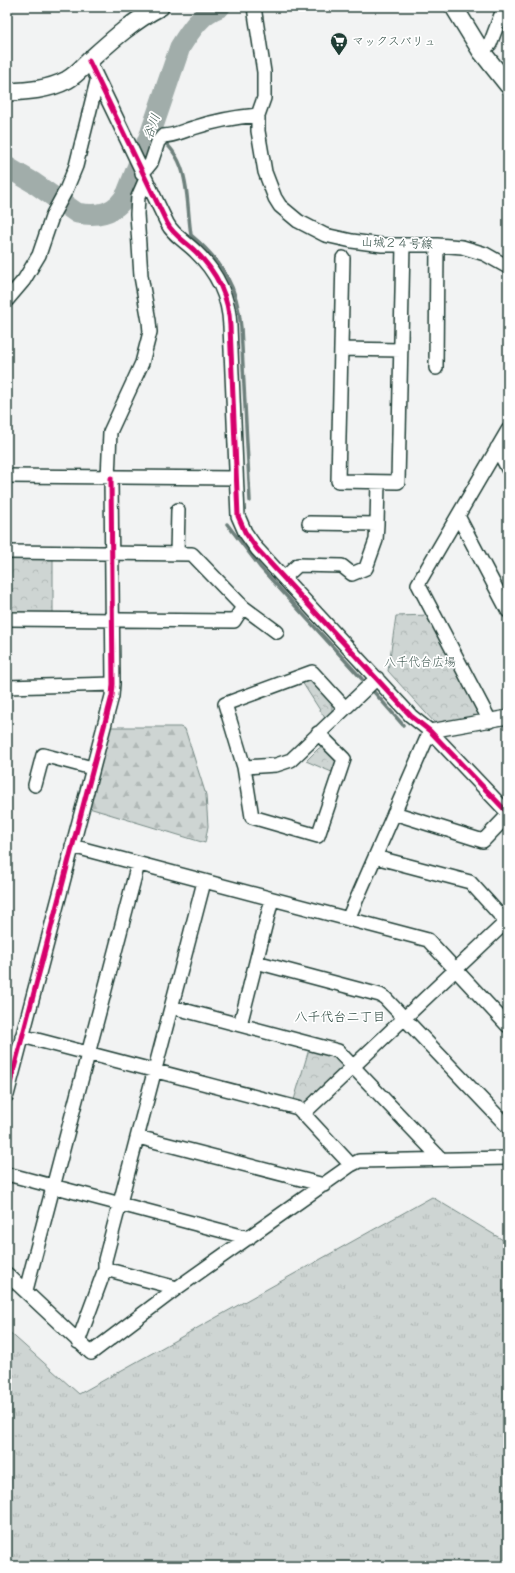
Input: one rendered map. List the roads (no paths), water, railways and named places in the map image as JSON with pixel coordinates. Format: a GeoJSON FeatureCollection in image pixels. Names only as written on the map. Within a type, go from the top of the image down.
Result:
{"type":"FeatureCollection","features":[{"type":"Feature","properties":{"kind":"main road"},"geometry":{"type":"LineString","coordinates":[[7,92],[36,90],[53,86],[67,80],[78,73],[89,61],[142,16],[160,7]]}},
{"type":"Feature","properties":{"kind":"main road"},"geometry":{"type":"LineString","coordinates":[[454,7],[481,51],[508,85]]}},
{"type":"Feature","properties":{"kind":"street","name":"山城２４号線"},"geometry":{"type":"LineString","coordinates":[[254,7],[264,72],[264,98],[258,116],[258,131],[266,172],[275,198],[285,210],[298,221],[325,235],[352,242],[382,245],[448,245],[474,250],[494,258],[508,267]]}},
{"type":"Feature","properties":{"kind":"street"},"geometry":{"type":"LineString","coordinates":[[481,51],[490,44],[504,7]]}},
{"type":"Feature","properties":{"kind":"street"},"geometry":{"type":"LineString","coordinates":[[89,61],[128,146],[171,231],[178,235],[202,258],[225,294],[230,314],[238,516],[246,532],[257,549],[411,716],[430,731],[508,814],[483,841],[394,813]]}},
{"type":"Feature","properties":{"kind":"street"},"geometry":{"type":"LineString","coordinates":[[7,300],[30,271],[39,255],[53,214],[66,190],[76,166],[97,81]]}},
{"type":"Feature","properties":{"kind":"street"},"geometry":{"type":"LineString","coordinates":[[8,1088],[112,696],[113,620],[110,432],[128,392],[140,370],[150,332],[141,276],[138,214],[138,197],[143,176],[151,163],[161,139],[194,128],[239,117],[258,116]]}},
{"type":"Feature","properties":{"kind":"street"},"geometry":{"type":"LineString","coordinates":[[343,258],[338,481],[398,482],[404,245]]}},
{"type":"Feature","properties":{"kind":"street"},"geometry":{"type":"LineString","coordinates":[[436,368],[437,245]]}},
{"type":"Feature","properties":{"kind":"street"},"geometry":{"type":"LineString","coordinates":[[341,349],[401,350]]}},
{"type":"Feature","properties":{"kind":"street"},"geometry":{"type":"LineString","coordinates":[[490,721],[418,584],[508,430]]}},
{"type":"Feature","properties":{"kind":"street"},"geometry":{"type":"LineString","coordinates":[[497,448],[508,470]]}},
{"type":"Feature","properties":{"kind":"street"},"geometry":{"type":"LineString","coordinates":[[7,476],[236,478]]}},
{"type":"Feature","properties":{"kind":"street"},"geometry":{"type":"LineString","coordinates":[[284,578],[298,565],[342,566],[352,574],[366,568],[376,540],[378,482]]}},
{"type":"Feature","properties":{"kind":"street"},"geometry":{"type":"LineString","coordinates":[[177,554],[178,510]]}},
{"type":"Feature","properties":{"kind":"street"},"geometry":{"type":"LineString","coordinates":[[458,516],[503,590],[508,612]]}},
{"type":"Feature","properties":{"kind":"street"},"geometry":{"type":"LineString","coordinates":[[309,523],[377,524]]}},
{"type":"Feature","properties":{"kind":"street"},"geometry":{"type":"LineString","coordinates":[[7,552],[192,554],[243,607],[277,632]]}},
{"type":"Feature","properties":{"kind":"street"},"geometry":{"type":"LineString","coordinates":[[7,619],[234,621],[243,607]]}},
{"type":"Feature","properties":{"kind":"street"},"geometry":{"type":"LineString","coordinates":[[318,733],[344,759],[318,836],[252,817],[244,767],[225,704],[312,672],[345,708]]}},
{"type":"Feature","properties":{"kind":"street"},"geometry":{"type":"LineString","coordinates":[[244,767],[276,765],[291,760],[377,678]]}},
{"type":"Feature","properties":{"kind":"street"},"geometry":{"type":"LineString","coordinates":[[7,687],[113,684]]}},
{"type":"Feature","properties":{"kind":"street"},"geometry":{"type":"LineString","coordinates":[[430,731],[508,717]]}},
{"type":"Feature","properties":{"kind":"street"},"geometry":{"type":"LineString","coordinates":[[348,919],[430,731]]}},
{"type":"Feature","properties":{"kind":"street"},"geometry":{"type":"LineString","coordinates":[[35,785],[43,755],[92,768]]}},
{"type":"Feature","properties":{"kind":"street"},"geometry":{"type":"LineString","coordinates":[[72,846],[428,940],[508,1026]]}},
{"type":"Feature","properties":{"kind":"street"},"geometry":{"type":"LineString","coordinates":[[303,1114],[507,922],[470,882],[375,857]]}},
{"type":"Feature","properties":{"kind":"street"},"geometry":{"type":"LineString","coordinates":[[26,1290],[138,864]]}},
{"type":"Feature","properties":{"kind":"street"},"geometry":{"type":"LineString","coordinates":[[78,1342],[105,1269],[105,1260],[204,882]]}},
{"type":"Feature","properties":{"kind":"street"},"geometry":{"type":"LineString","coordinates":[[240,1025],[272,899]]}},
{"type":"Feature","properties":{"kind":"street"},"geometry":{"type":"LineString","coordinates":[[256,962],[380,995],[405,1018],[508,1126]]}},
{"type":"Feature","properties":{"kind":"street"},"geometry":{"type":"LineString","coordinates":[[172,1007],[338,1051],[354,1066],[441,1159]]}},
{"type":"Feature","properties":{"kind":"street"},"geometry":{"type":"LineString","coordinates":[[22,1036],[298,1108],[351,1165]]}},
{"type":"Feature","properties":{"kind":"street"},"geometry":{"type":"LineString","coordinates":[[138,1137],[324,1185]]}},
{"type":"Feature","properties":{"kind":"street"},"geometry":{"type":"LineString","coordinates":[[7,1274],[26,1290],[90,1353],[177,1288],[351,1165],[359,1161],[508,1158]]}},
{"type":"Feature","properties":{"kind":"street"},"geometry":{"type":"LineString","coordinates":[[7,1174],[249,1238]]}},
{"type":"Feature","properties":{"kind":"street"},"geometry":{"type":"LineString","coordinates":[[105,1269],[177,1288]]}},
{"type":"Feature","properties":{"kind":"waterway","name":"谷川"},"geometry":{"type":"LineString","coordinates":[[7,167],[34,183],[77,213],[92,215],[99,214],[112,210],[118,206],[127,193],[151,132],[180,47],[197,23],[207,14],[220,7]]}},
{"type":"Feature","properties":{"kind":"waterway"},"geometry":{"type":"LineString","coordinates":[[151,132],[174,152],[180,164],[187,191],[191,235],[220,265],[232,287],[236,300],[241,328],[250,501]]}},
{"type":"Feature","properties":{"kind":"waterway"},"geometry":{"type":"LineString","coordinates":[[227,524],[260,567],[362,679]]}},
{"type":"Feature","properties":{"kind":"waterway"},"geometry":{"type":"LineString","coordinates":[[374,692],[403,725]]}},
{"type":"Feature","properties":{"kind":"place","name":"マックスバリュ"},"geometry":{"type":"Point","coordinates":[339,56]}},
{"type":"Feature","properties":{"kind":"district","name":"八千代台二丁目"},"geometry":{"type":"Point","coordinates":[340,1016]}},
{"type":"Feature","properties":{"kind":"park label","name":"八千代台広場"},"geometry":{"type":"Point","coordinates":[420,662]}}]}
